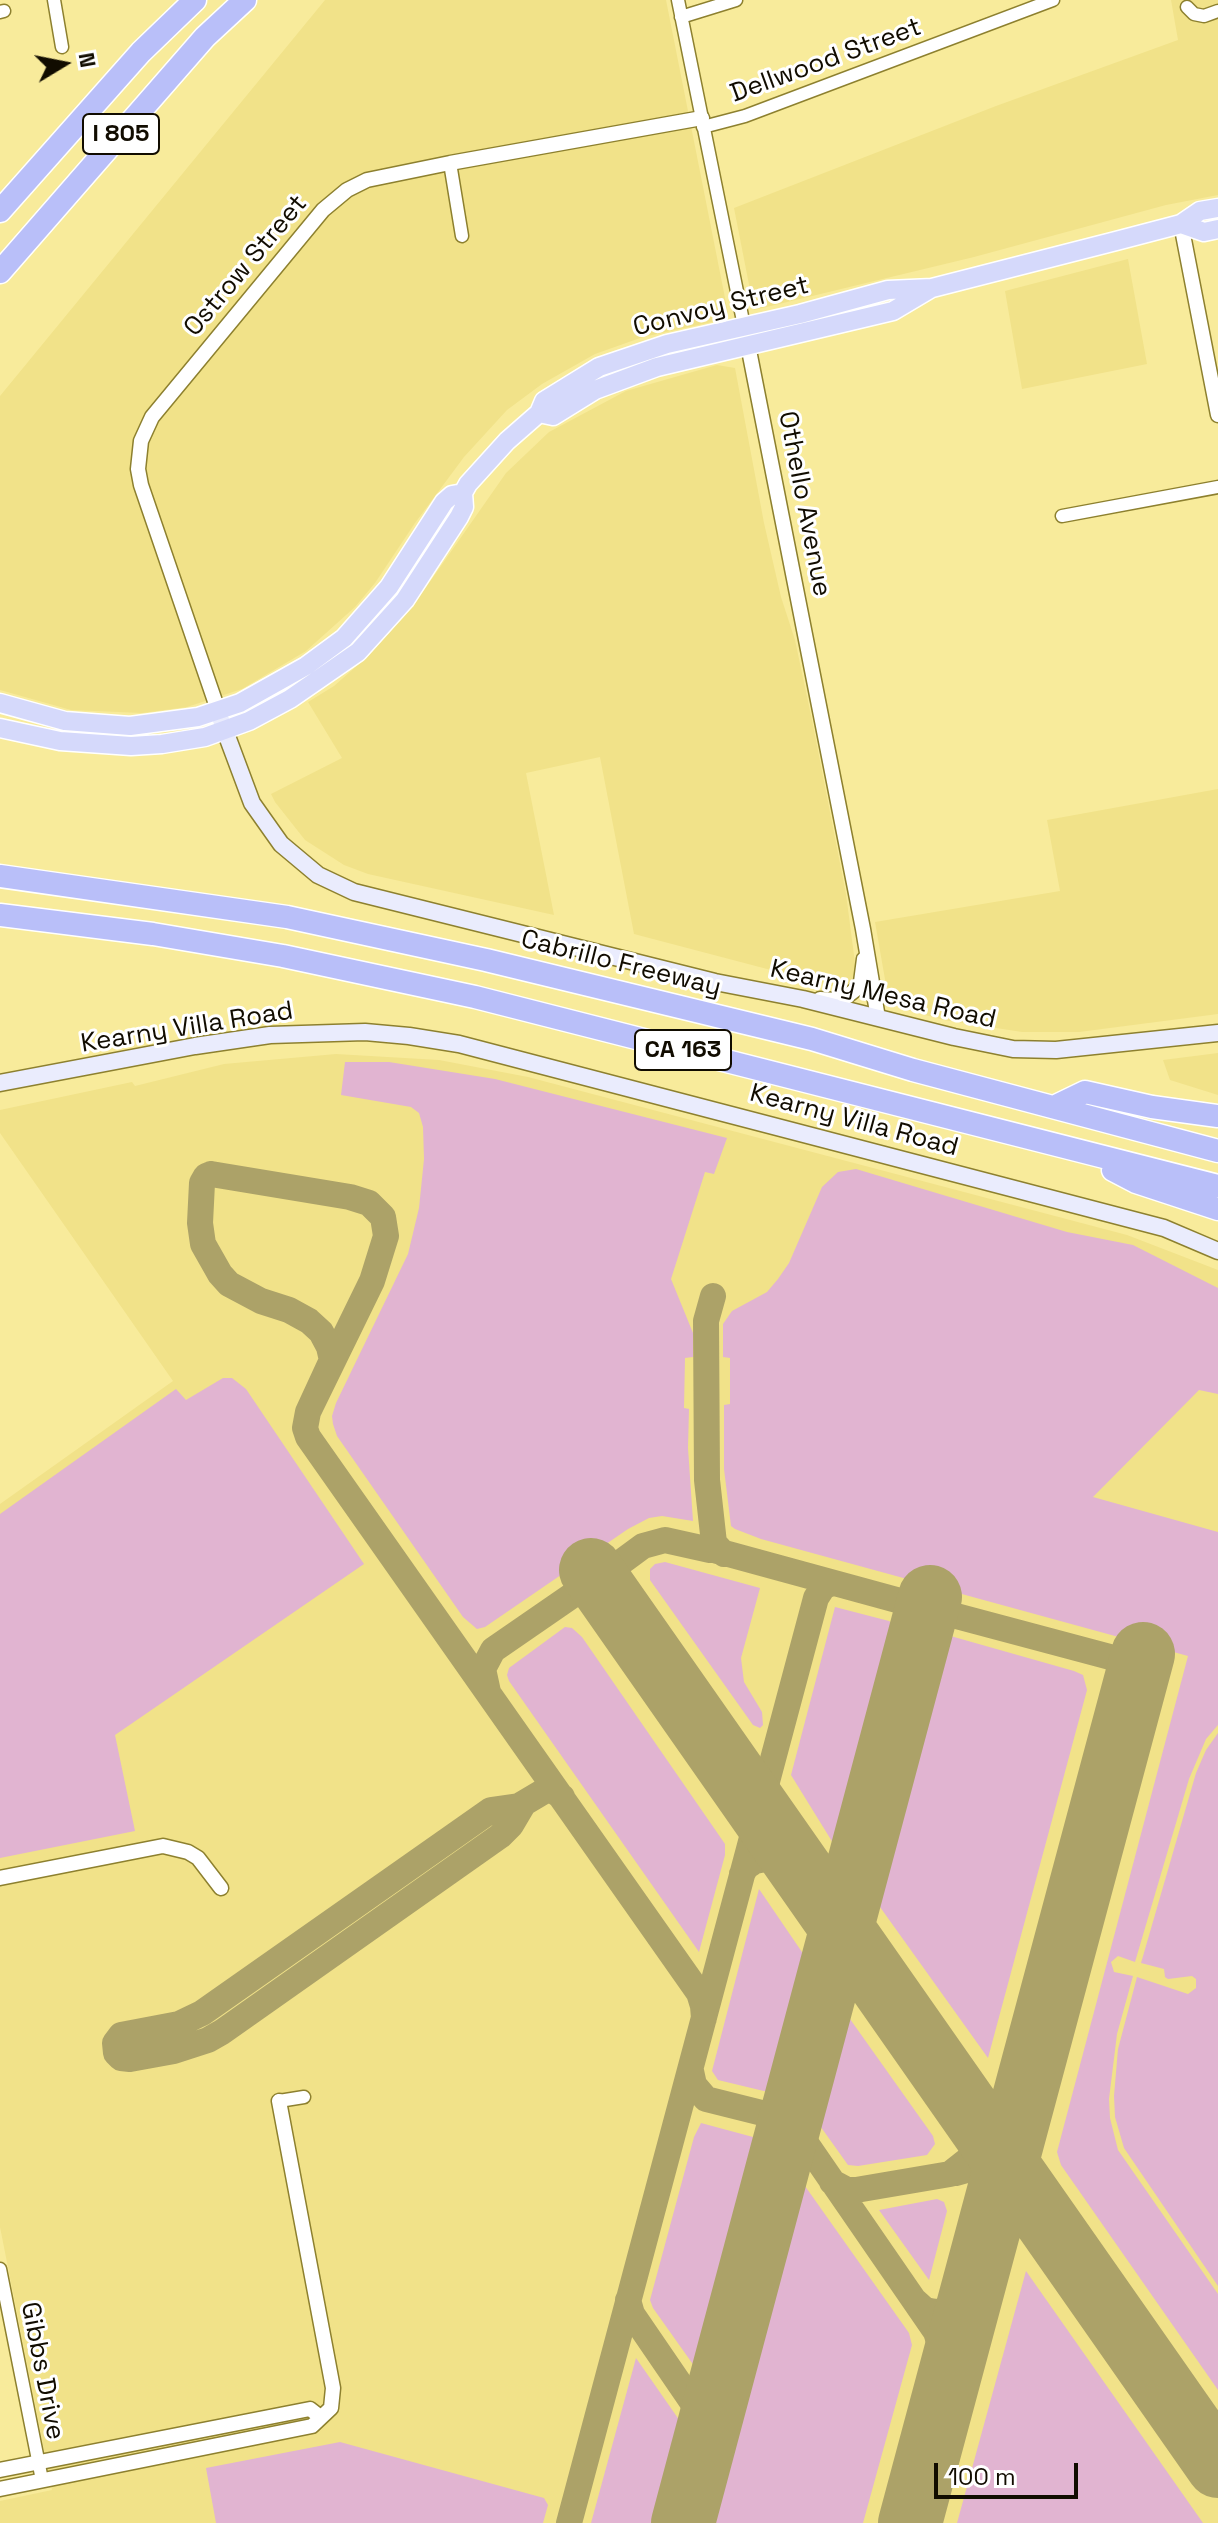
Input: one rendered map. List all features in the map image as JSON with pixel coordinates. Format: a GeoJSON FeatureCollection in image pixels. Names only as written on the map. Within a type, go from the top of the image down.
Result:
{"type":"FeatureCollection","features":[{"type":"Feature","properties":{"kind":"highway","name":"I 805"},"geometry":{"type":"LineString","coordinates":[[0,211],[141,52],[195,0]]}},
{"type":"Feature","properties":{"kind":"highway","name":"I 805"},"geometry":{"type":"LineString","coordinates":[[0,272],[205,37],[245,0]]}},
{"type":"Feature","properties":{"kind":"highway","name":"Cabrillo Freeway"},"geometry":{"type":"LineString","coordinates":[[0,876],[287,917],[386,937],[812,1039],[913,1070],[1218,1151]]}},
{"type":"Feature","properties":{"kind":"highway","name":"CA 163"},"geometry":{"type":"LineString","coordinates":[[0,915],[153,934],[283,956],[475,997],[1218,1186]]}},
{"type":"Feature","properties":{"kind":"highway"},"geometry":{"type":"LineString","coordinates":[[1056,1106],[1085,1092],[1152,1107],[1218,1116]]}},
{"type":"Feature","properties":{"kind":"highway"},"geometry":{"type":"LineString","coordinates":[[1080,1153],[1136,1182],[1218,1209]]}},
{"type":"Feature","properties":{"kind":"main road","name":"Convoy Street"},"geometry":{"type":"LineString","coordinates":[[0,728],[60,741],[131,746],[162,744],[205,737],[249,721],[289,700],[358,652],[405,600],[459,517],[464,507],[463,493],[477,473],[539,413],[544,401],[599,367],[667,344],[888,290],[932,288],[1181,224],[1200,211],[1218,208]]}},
{"type":"Feature","properties":{"kind":"main road","name":"Convoy Street"},"geometry":{"type":"LineString","coordinates":[[1181,224],[1204,232],[1218,229]]}},
{"type":"Feature","properties":{"kind":"main road","name":"Convoy Street"},"geometry":{"type":"LineString","coordinates":[[539,413],[553,416],[595,390],[657,367],[893,311],[932,288]]}},
{"type":"Feature","properties":{"kind":"main road"},"geometry":{"type":"LineString","coordinates":[[574,405],[574,395],[580,387],[623,366],[634,355]]}},
{"type":"Feature","properties":{"kind":"main road","name":"Convoy Street"},"geometry":{"type":"LineString","coordinates":[[0,703],[65,721],[130,726],[198,717],[240,703],[306,666],[344,638],[389,587],[444,502],[452,495],[463,493]]}},
{"type":"Feature","properties":{"kind":"main road","name":"Kearny Mesa Road"},"geometry":{"type":"LineString","coordinates":[[218,710],[252,803],[281,844],[318,875],[354,892],[715,982],[803,999],[1013,1049],[1056,1050],[1218,1033]]}},
{"type":"Feature","properties":{"kind":"main road","name":"Kearny Villa Road"},"geometry":{"type":"LineString","coordinates":[[0,1083],[270,1035],[365,1032],[409,1036],[475,1048],[1164,1228],[1218,1251]]}},
{"type":"Feature","properties":{"kind":"street"},"geometry":{"type":"LineString","coordinates":[[54,0],[62,47]]}},
{"type":"Feature","properties":{"kind":"street","name":"Othello Avenue"},"geometry":{"type":"LineString","coordinates":[[678,0],[749,347],[878,1018]]}},
{"type":"Feature","properties":{"kind":"street"},"geometry":{"type":"LineString","coordinates":[[681,17],[736,0]]}},
{"type":"Feature","properties":{"kind":"street","name":"Dellwood Street"},"geometry":{"type":"LineString","coordinates":[[702,122],[745,116],[1053,0]]}},
{"type":"Feature","properties":{"kind":"street"},"geometry":{"type":"LineString","coordinates":[[1187,7],[1194,14],[1204,16],[1218,11]]}},
{"type":"Feature","properties":{"kind":"street","name":"Ostrow Street"},"geometry":{"type":"LineString","coordinates":[[218,710],[141,485],[138,469],[141,441],[152,417],[323,210],[347,190],[367,180],[450,163],[702,122]]}},
{"type":"Feature","properties":{"kind":"street"},"geometry":{"type":"LineString","coordinates":[[450,163],[462,236]]}},
{"type":"Feature","properties":{"kind":"street"},"geometry":{"type":"LineString","coordinates":[[1181,224],[1218,415]]}},
{"type":"Feature","properties":{"kind":"street"},"geometry":{"type":"LineString","coordinates":[[1062,516],[1218,487]]}},
{"type":"Feature","properties":{"kind":"street"},"geometry":{"type":"LineString","coordinates":[[803,999],[836,1000],[855,990],[861,982],[863,970],[864,934]]}},
{"type":"Feature","properties":{"kind":"street"},"geometry":{"type":"LineString","coordinates":[[0,1878],[163,1846],[188,1852],[198,1858],[221,1888]]}},
{"type":"Feature","properties":{"kind":"street"},"geometry":{"type":"LineString","coordinates":[[0,2489],[312,2426],[319,2416],[331,2408],[333,2388],[279,2101],[304,2097]]}},
{"type":"Feature","properties":{"kind":"street","name":"Gibbs Drive"},"geometry":{"type":"LineString","coordinates":[[0,2269],[42,2480]]}},
{"type":"Feature","properties":{"kind":"street"},"geometry":{"type":"LineString","coordinates":[[0,2470],[310,2409],[319,2416]]}},
{"type":"Feature","properties":{"kind":"shaded area"},"geometry":{"type":"Polygon","coordinates":[[[325,0],[666,0],[728,313],[721,320],[643,337],[595,354],[542,384],[507,410],[464,457],[355,607],[306,651],[242,689],[187,707],[142,713],[71,710],[0,690],[0,396],[325,0]]]}},
{"type":"Feature","properties":{"kind":"shaded area"},"geometry":{"type":"Polygon","coordinates":[[[1171,0],[1218,0],[1218,195],[1166,205],[974,257],[754,310],[734,208],[996,106],[1178,40],[1171,0]]]}},
{"type":"Feature","properties":{"kind":"shaded area"},"geometry":{"type":"Polygon","coordinates":[[[1128,259],[1147,364],[1022,389],[1005,291],[1128,259]]]}},
{"type":"Feature","properties":{"kind":"shaded area"},"geometry":{"type":"Polygon","coordinates":[[[717,365],[735,368],[764,523],[781,597],[795,640],[812,720],[846,894],[857,978],[847,990],[634,934],[600,757],[526,773],[554,915],[368,874],[344,865],[305,840],[271,794],[342,758],[308,702],[334,686],[368,656],[415,603],[506,473],[549,432],[626,391],[717,365]]]}},
{"type":"Feature","properties":{"kind":"shaded area"},"geometry":{"type":"Polygon","coordinates":[[[1218,789],[1218,1014],[1079,1032],[1022,1032],[944,1020],[897,1005],[886,985],[875,922],[1060,891],[1047,820],[1218,789]]]}},
{"type":"Feature","properties":{"kind":"shaded area"},"geometry":{"type":"Polygon","coordinates":[[[1218,1053],[1218,1095],[1170,1080],[1163,1060],[1218,1053]]]}},
{"type":"Feature","properties":{"kind":"shaded area"},"geometry":{"type":"Polygon","coordinates":[[[336,1054],[439,1060],[528,1077],[1127,1235],[1218,1270],[1218,2523],[0,2523],[0,2501],[52,2490],[0,2227],[0,1504],[173,1381],[0,1133],[0,1110],[132,1082],[135,1086],[224,1064],[336,1054]]]}},
{"type":"Feature","properties":{"kind":"shaded area"},"geometry":{"type":"Polygon","coordinates":[[[345,1062],[389,1062],[495,1079],[727,1138],[714,1174],[705,1172],[671,1279],[693,1333],[693,1357],[685,1358],[684,1408],[689,1409],[693,1521],[662,1516],[649,1518],[628,1529],[485,1627],[477,1629],[463,1617],[337,1436],[333,1424],[336,1403],[408,1254],[419,1208],[424,1159],[423,1127],[419,1113],[411,1107],[341,1095],[345,1062]]]}},
{"type":"Feature","properties":{"kind":"shaded area"},"geometry":{"type":"Polygon","coordinates":[[[856,1169],[1067,1232],[1133,1245],[1218,1288],[1218,1394],[1199,1390],[1093,1497],[1218,1532],[1218,1725],[1206,1739],[1189,1779],[1135,1962],[1118,1956],[1111,1962],[1114,1972],[1133,1976],[1117,2034],[1109,2099],[1118,2150],[1218,2294],[1218,2390],[1061,2165],[1057,2152],[1188,1656],[761,1539],[731,1526],[724,1469],[724,1405],[730,1404],[730,1358],[723,1357],[723,1324],[732,1311],[767,1292],[778,1279],[789,1263],[822,1187],[838,1172],[856,1169]]]}},
{"type":"Feature","properties":{"kind":"shaded area"},"geometry":{"type":"Polygon","coordinates":[[[223,1378],[232,1378],[246,1389],[364,1564],[115,1735],[135,1831],[0,1858],[0,1514],[176,1389],[186,1400],[223,1378]]]}},
{"type":"Feature","properties":{"kind":"shaded area"},"geometry":{"type":"Polygon","coordinates":[[[665,1562],[760,1588],[741,1658],[744,1682],[762,1712],[763,1725],[760,1728],[753,1725],[650,1580],[650,1569],[655,1564],[665,1562]]]}},
{"type":"Feature","properties":{"kind":"shaded area"},"geometry":{"type":"Polygon","coordinates":[[[835,1607],[889,1621],[895,1626],[838,1846],[833,1843],[791,1775],[835,1607]]]}},
{"type":"Feature","properties":{"kind":"shaded area"},"geometry":{"type":"Polygon","coordinates":[[[565,1627],[572,1628],[582,1637],[725,1844],[725,1855],[699,1952],[509,1681],[509,1668],[565,1627]]]}},
{"type":"Feature","properties":{"kind":"shaded area"},"geometry":{"type":"Polygon","coordinates":[[[947,1635],[1074,1671],[1083,1675],[1087,1690],[988,2058],[880,1907],[877,1895],[947,1635]]]}},
{"type":"Feature","properties":{"kind":"shaded area"},"geometry":{"type":"Polygon","coordinates":[[[1218,1733],[1218,2286],[1124,2148],[1115,2117],[1114,2096],[1118,2049],[1137,1977],[1188,1994],[1196,1988],[1196,1979],[1192,1976],[1168,1979],[1164,1969],[1141,1963],[1196,1773],[1218,1733]]]}},
{"type":"Feature","properties":{"kind":"shaded area"},"geometry":{"type":"Polygon","coordinates":[[[759,1889],[806,1958],[772,2093],[718,2080],[712,2071],[759,1889]]]}},
{"type":"Feature","properties":{"kind":"shaded area"},"geometry":{"type":"Polygon","coordinates":[[[845,2012],[933,2136],[935,2144],[927,2155],[848,2165],[818,2123],[817,2115],[845,2012]]]}},
{"type":"Feature","properties":{"kind":"shaded area"},"geometry":{"type":"Polygon","coordinates":[[[701,2123],[753,2137],[757,2145],[697,2370],[650,2300],[694,2137],[701,2123]]]}},
{"type":"Feature","properties":{"kind":"shaded area"},"geometry":{"type":"Polygon","coordinates":[[[800,2179],[909,2333],[912,2345],[863,2523],[708,2523],[800,2179]]]}},
{"type":"Feature","properties":{"kind":"shaded area"},"geometry":{"type":"Polygon","coordinates":[[[937,2199],[944,2202],[947,2211],[929,2280],[879,2210],[937,2199]]]}},
{"type":"Feature","properties":{"kind":"shaded area"},"geometry":{"type":"Polygon","coordinates":[[[1026,2271],[1203,2523],[957,2523],[1026,2271]]]}},
{"type":"Feature","properties":{"kind":"shaded area"},"geometry":{"type":"Polygon","coordinates":[[[636,2358],[682,2424],[656,2523],[591,2523],[636,2358]]]}},
{"type":"Feature","properties":{"kind":"shaded area"},"geometry":{"type":"Polygon","coordinates":[[[340,2442],[544,2498],[548,2505],[543,2523],[216,2523],[206,2468],[340,2442]]]}},
{"type":"Feature","properties":{"kind":"taxiway"},"geometry":{"type":"LineString","coordinates":[[211,1174],[350,1197],[369,1203],[383,1217],[386,1236],[372,1281],[308,1412],[332,1360],[329,1347],[321,1332],[309,1321],[289,1310],[261,1301],[229,1284],[220,1274],[203,1244],[200,1223],[202,1183],[211,1174]]}},
{"type":"Feature","properties":{"kind":"taxiway"},"geometry":{"type":"LineString","coordinates":[[713,1296],[706,1321],[707,1480],[714,1543],[724,1554]]}},
{"type":"Feature","properties":{"kind":"taxiway"},"geometry":{"type":"LineString","coordinates":[[308,1412],[305,1428],[308,1437],[699,1993],[704,2018]]}},
{"type":"Feature","properties":{"kind":"taxiway"},"geometry":{"type":"LineString","coordinates":[[488,1692],[483,1669],[493,1650],[580,1590],[595,1588],[612,1602],[606,1587],[609,1571],[643,1546],[665,1540],[710,1550]]}},
{"type":"Feature","properties":{"kind":"taxiway"},"geometry":{"type":"LineString","coordinates":[[710,1549],[915,1605],[921,1615],[922,1627]]}},
{"type":"Feature","properties":{"kind":"taxiway"},"geometry":{"type":"LineString","coordinates":[[569,2523],[816,1598],[823,1587],[831,1583]]}},
{"type":"Feature","properties":{"kind":"taxiway"},"geometry":{"type":"LineString","coordinates":[[922,1627],[934,1614],[945,1613],[1140,1665]]}},
{"type":"Feature","properties":{"kind":"taxiway"},"geometry":{"type":"LineString","coordinates":[[524,1803],[511,1825],[500,1836],[222,2032],[174,2051],[130,2059],[121,2058],[116,2053],[115,2043],[121,2035],[179,2024],[202,2013],[491,1810],[519,1806],[546,1790],[562,1797]]}},
{"type":"Feature","properties":{"kind":"taxiway"},"geometry":{"type":"LineString","coordinates":[[742,1874],[755,1861],[777,1857],[790,1862],[802,1873]]}},
{"type":"Feature","properties":{"kind":"taxiway"},"geometry":{"type":"LineString","coordinates":[[691,2071],[694,2085],[706,2099],[790,2120],[936,2332],[945,2361],[946,2388]]}},
{"type":"Feature","properties":{"kind":"taxiway"},"geometry":{"type":"LineString","coordinates":[[832,2182],[847,2190],[856,2190],[950,2174],[969,2159],[975,2146],[972,2115]]}},
{"type":"Feature","properties":{"kind":"taxiway"},"geometry":{"type":"LineString","coordinates":[[956,2173],[974,2168],[998,2154],[1011,2136],[1019,2115]]}},
{"type":"Feature","properties":{"kind":"taxiway"},"geometry":{"type":"LineString","coordinates":[[915,2301],[925,2310],[948,2311],[961,2304],[973,2287]]}},
{"type":"Feature","properties":{"kind":"taxiway"},"geometry":{"type":"LineString","coordinates":[[628,2300],[632,2314],[699,2412],[704,2425],[704,2442]]}},
{"type":"Feature","properties":{"kind":"taxiway"},"geometry":{"type":"LineString","coordinates":[[685,2389],[695,2395],[707,2393],[722,2376]]}},
{"type":"Feature","properties":{"kind":"runway"},"geometry":{"type":"LineString","coordinates":[[591,1570],[1218,2466]]}},
{"type":"Feature","properties":{"kind":"runway"},"geometry":{"type":"LineString","coordinates":[[683,2523],[930,1597]]}},
{"type":"Feature","properties":{"kind":"runway"},"geometry":{"type":"LineString","coordinates":[[910,2523],[1143,1654]]}}]}
